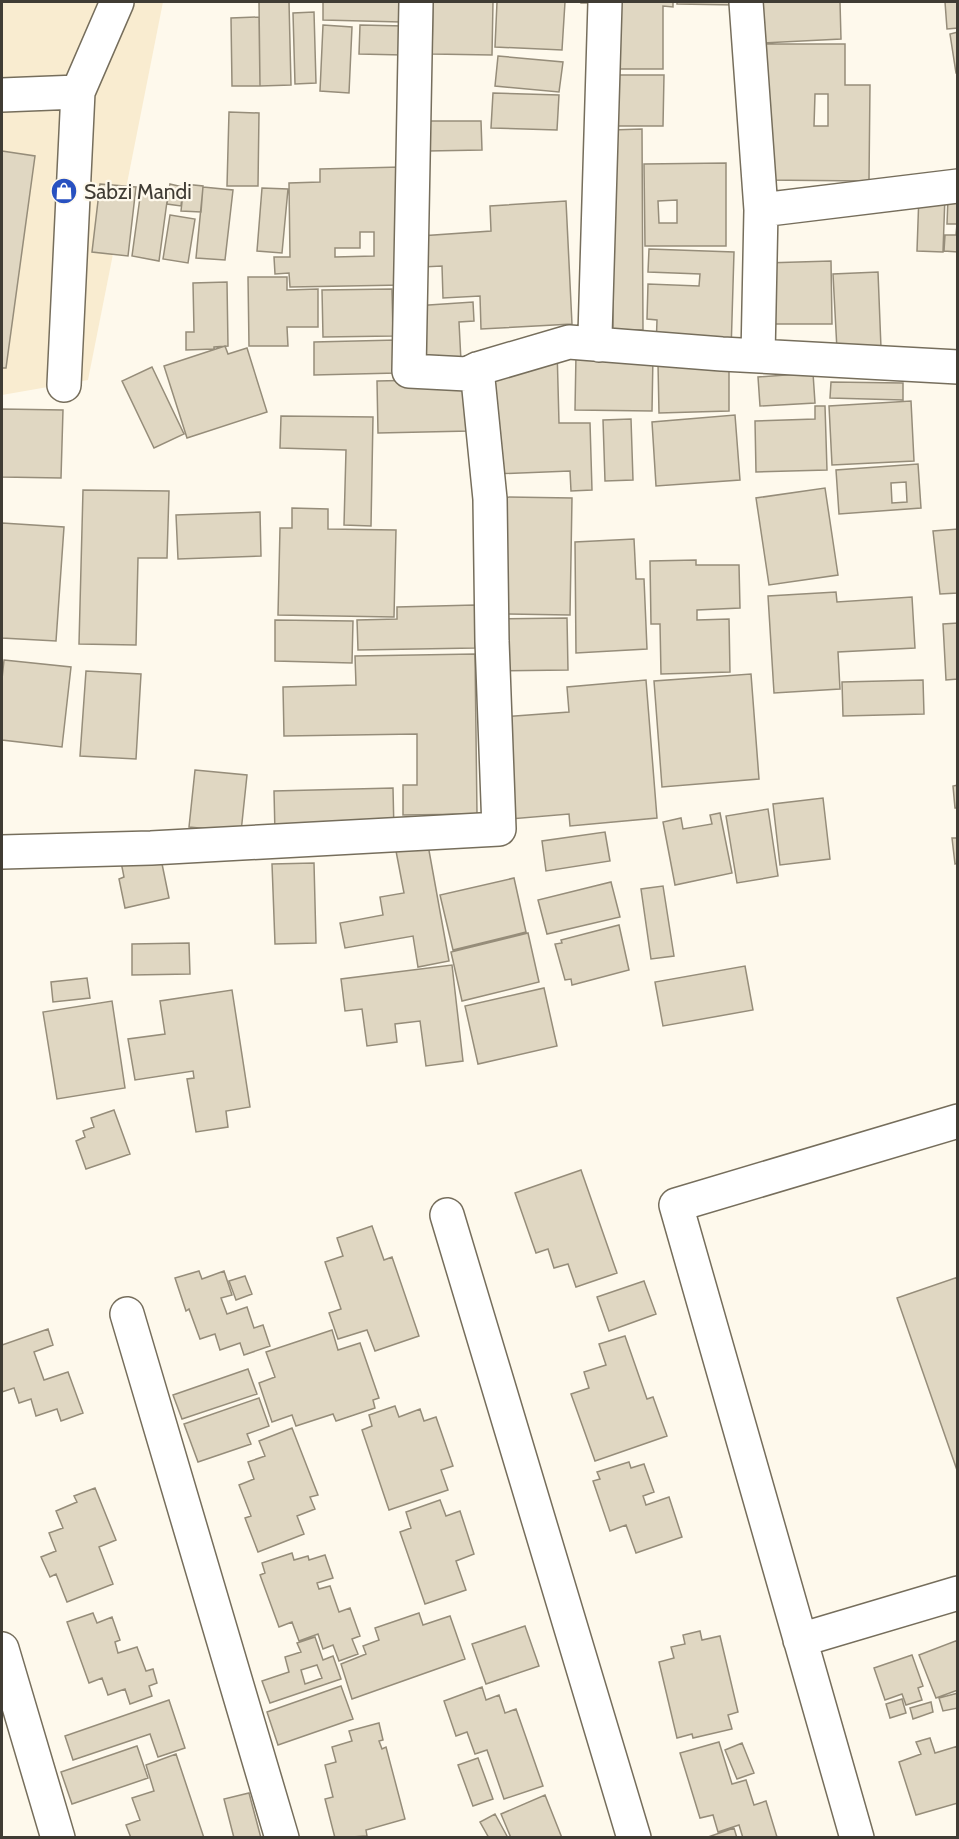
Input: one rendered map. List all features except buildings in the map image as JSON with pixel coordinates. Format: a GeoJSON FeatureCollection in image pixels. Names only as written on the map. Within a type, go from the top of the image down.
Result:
{"type":"FeatureCollection","features":[{"type":"Feature","properties":{"kind":"street"},"geometry":{"type":"LineString","coordinates":[[64,385],[78,92],[117,2]]}},
{"type":"Feature","properties":{"kind":"street"},"geometry":{"type":"LineString","coordinates":[[416,2],[409,371],[466,374],[569,342],[758,356],[957,367]]}},
{"type":"Feature","properties":{"kind":"street"},"geometry":{"type":"LineString","coordinates":[[599,345],[595,335],[604,2]]}},
{"type":"Feature","properties":{"kind":"street"},"geometry":{"type":"LineString","coordinates":[[746,2],[761,210],[758,356]]}},
{"type":"Feature","properties":{"kind":"street"},"geometry":{"type":"LineString","coordinates":[[2,95],[78,92]]}},
{"type":"Feature","properties":{"kind":"street"},"geometry":{"type":"LineString","coordinates":[[761,210],[957,186]]}},
{"type":"Feature","properties":{"kind":"street"},"geometry":{"type":"LineString","coordinates":[[2,852],[151,848],[499,829],[492,640],[490,499],[477,369]]}},
{"type":"Feature","properties":{"kind":"street"},"geometry":{"type":"LineString","coordinates":[[857,1838],[676,1205],[957,1120]]}},
{"type":"Feature","properties":{"kind":"street"},"geometry":{"type":"LineString","coordinates":[[447,1215],[634,1838]]}},
{"type":"Feature","properties":{"kind":"street"},"geometry":{"type":"LineString","coordinates":[[127,1314],[282,1838]]}},
{"type":"Feature","properties":{"kind":"street"},"geometry":{"type":"LineString","coordinates":[[800,1640],[957,1593]]}},
{"type":"Feature","properties":{"kind":"street"},"geometry":{"type":"LineString","coordinates":[[2,1649],[58,1838]]}},
{"type":"Feature","properties":{"kind":"shaded area","name":"Sabzi Mandi"},"geometry":{"type":"Polygon","coordinates":[[[2,2],[163,2],[88,380],[2,395],[2,2]]]}},
{"type":"Feature","properties":{"kind":"place","name":"Sabzi Mandi"},"geometry":{"type":"Point","coordinates":[64,191]}}]}
